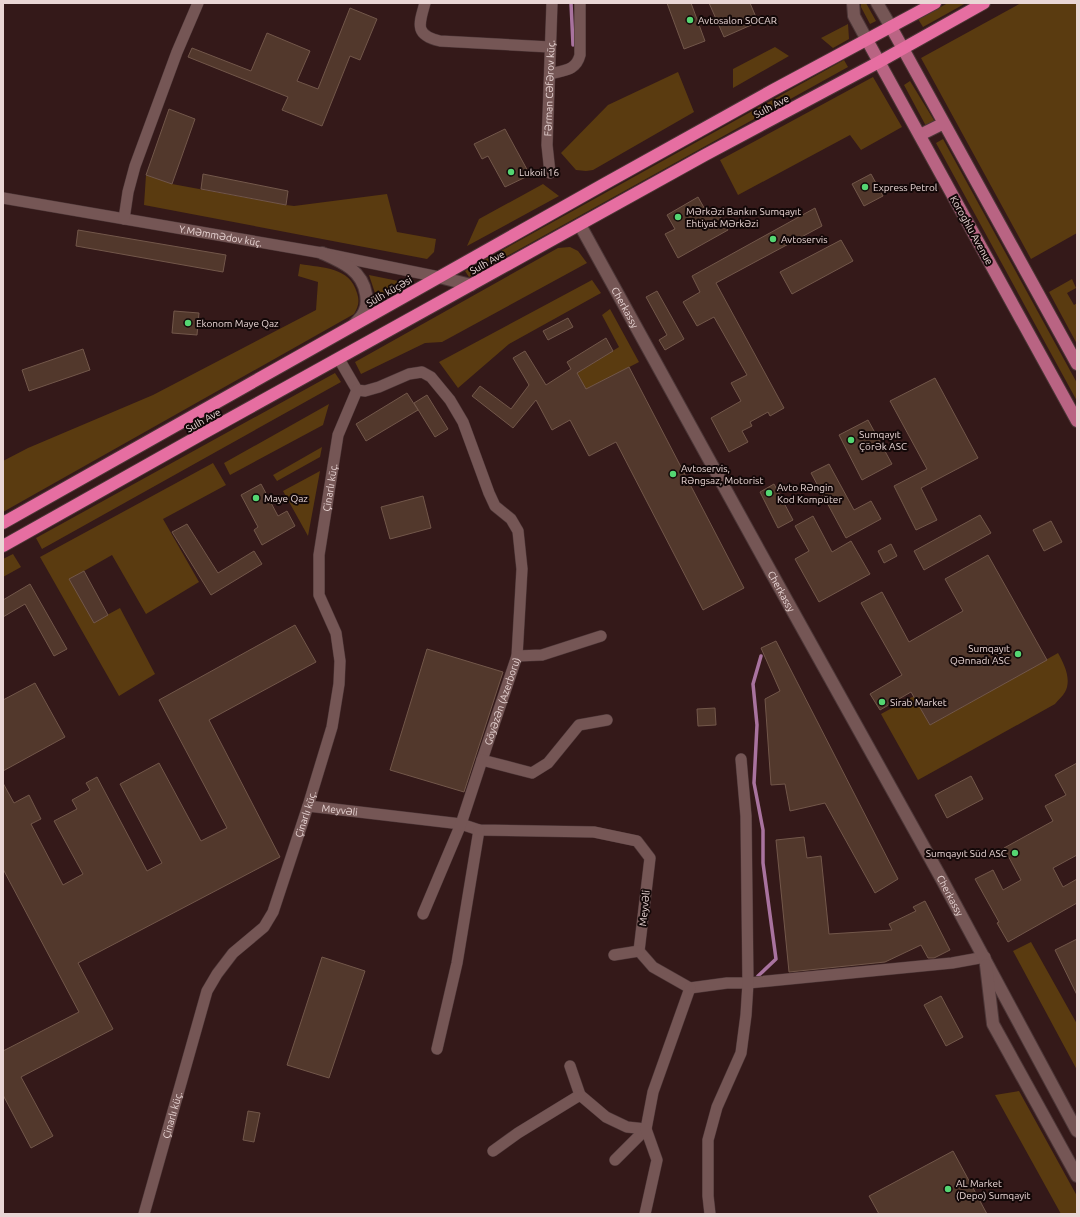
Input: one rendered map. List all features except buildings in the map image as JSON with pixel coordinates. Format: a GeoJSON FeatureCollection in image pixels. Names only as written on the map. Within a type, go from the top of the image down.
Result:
{"type":"FeatureCollection","features":[{"type":"Feature","properties":{"kind":"highway","name":"Sulh Ave"},"geometry":{"type":"LineString","coordinates":[[439,277],[773,90],[935,3]]}},
{"type":"Feature","properties":{"kind":"highway","name":"Sulh Ave"},"geometry":{"type":"LineString","coordinates":[[3,546],[580,224],[712,151],[903,49],[984,3]]}},
{"type":"Feature","properties":{"kind":"highway","name":"Sülh küçəsi"},"geometry":{"type":"LineString","coordinates":[[352,327],[439,277]]}},
{"type":"Feature","properties":{"kind":"highway","name":"Sulh Ave"},"geometry":{"type":"LineString","coordinates":[[3,523],[352,327]]}},
{"type":"Feature","properties":{"kind":"main road"},"geometry":{"type":"LineString","coordinates":[[891,27],[1077,364]]}},
{"type":"Feature","properties":{"kind":"main road","name":"Koroghlu Avenue"},"geometry":{"type":"LineString","coordinates":[[867,40],[1077,421]]}},
{"type":"Feature","properties":{"kind":"main road"},"geometry":{"type":"LineString","coordinates":[[920,135],[944,123]]}},
{"type":"Feature","properties":{"kind":"street"},"geometry":{"type":"LineString","coordinates":[[124,219],[128,192],[136,166],[175,58],[198,3]]}},
{"type":"Feature","properties":{"kind":"street"},"geometry":{"type":"LineString","coordinates":[[425,3],[419,27],[422,33],[430,38],[440,41],[550,47]]}},
{"type":"Feature","properties":{"kind":"street","name":"Fərman Cəfərov küç."},"geometry":{"type":"LineString","coordinates":[[550,173],[546,145],[552,3]]}},
{"type":"Feature","properties":{"kind":"street"},"geometry":{"type":"LineString","coordinates":[[550,74],[573,68],[578,63],[580,55],[580,3]]}},
{"type":"Feature","properties":{"kind":"street"},"geometry":{"type":"LineString","coordinates":[[852,3],[854,16],[867,40]]}},
{"type":"Feature","properties":{"kind":"street"},"geometry":{"type":"LineString","coordinates":[[877,3],[891,27]]}},
{"type":"Feature","properties":{"kind":"street","name":"Y.Məmmədov küç."},"geometry":{"type":"LineString","coordinates":[[3,198],[322,253],[439,277]]}},
{"type":"Feature","properties":{"kind":"street","name":"Cherkassy"},"geometry":{"type":"LineString","coordinates":[[580,224],[985,957],[1077,1131]]}},
{"type":"Feature","properties":{"kind":"street"},"geometry":{"type":"LineString","coordinates":[[322,253],[344,263],[354,270],[365,288],[367,296],[364,313],[352,327]]}},
{"type":"Feature","properties":{"kind":"street"},"geometry":{"type":"LineString","coordinates":[[439,277],[471,285]]}},
{"type":"Feature","properties":{"kind":"street"},"geometry":{"type":"LineString","coordinates":[[339,359],[357,390],[365,391],[379,387],[409,374],[422,372],[431,377],[450,400],[459,415],[495,506],[511,520],[518,531],[522,569],[517,656]]}},
{"type":"Feature","properties":{"kind":"street","name":"Çinarlı küç."},"geometry":{"type":"LineString","coordinates":[[144,1214],[207,991],[217,974],[233,953],[264,927],[273,912],[332,727],[339,684],[340,661],[336,633],[319,595],[319,555],[338,435],[357,390]]}},
{"type":"Feature","properties":{"kind":"street","name":"Göyəzən (Azerboru)"},"geometry":{"type":"LineString","coordinates":[[423,914],[461,824],[517,656],[542,655],[601,636]]}},
{"type":"Feature","properties":{"kind":"street","name":"Göyəzən (Azerboru)"},"geometry":{"type":"LineString","coordinates":[[482,760],[532,773],[548,763],[579,725],[607,720]]}},
{"type":"Feature","properties":{"kind":"street"},"geometry":{"type":"LineString","coordinates":[[710,1214],[708,1196],[708,1140],[717,1107],[741,1053],[746,1015],[748,983],[746,816],[741,759]]}},
{"type":"Feature","properties":{"kind":"street","name":"Meyvəli"},"geometry":{"type":"LineString","coordinates":[[308,806],[461,824],[479,830],[594,832],[637,841],[650,858],[639,951]]}},
{"type":"Feature","properties":{"kind":"street"},"geometry":{"type":"LineString","coordinates":[[437,1049],[457,963],[479,830]]}},
{"type":"Feature","properties":{"kind":"street"},"geometry":{"type":"LineString","coordinates":[[614,955],[639,951],[653,967],[690,988],[727,983],[748,983],[952,963],[985,957]]}},
{"type":"Feature","properties":{"kind":"street","name":"Cherkassy"},"geometry":{"type":"LineString","coordinates":[[985,957],[993,1024],[1077,1176]]}},
{"type":"Feature","properties":{"kind":"street"},"geometry":{"type":"LineString","coordinates":[[645,1214],[657,1160],[646,1129],[653,1092],[690,988]]}},
{"type":"Feature","properties":{"kind":"street"},"geometry":{"type":"LineString","coordinates":[[570,1066],[580,1095],[606,1118],[627,1127],[646,1129]]}},
{"type":"Feature","properties":{"kind":"street"},"geometry":{"type":"LineString","coordinates":[[493,1151],[518,1133],[580,1095]]}},
{"type":"Feature","properties":{"kind":"street"},"geometry":{"type":"LineString","coordinates":[[615,1160],[646,1129]]}},
{"type":"Feature","properties":{"kind":"shaded area"},"geometry":{"type":"Polygon","coordinates":[[[861,3],[866,3],[876,21],[870,24],[861,7],[861,3]]]}},
{"type":"Feature","properties":{"kind":"shaded area"},"geometry":{"type":"Polygon","coordinates":[[[948,3],[966,3],[923,27],[918,19],[948,3]]]}},
{"type":"Feature","properties":{"kind":"shaded area"},"geometry":{"type":"Polygon","coordinates":[[[1021,3],[1077,3],[1077,233],[1031,259],[921,58],[1021,3]]]}},
{"type":"Feature","properties":{"kind":"shaded area"},"geometry":{"type":"Polygon","coordinates":[[[848,24],[849,39],[833,48],[821,38],[848,24]]]}},
{"type":"Feature","properties":{"kind":"shaded area"},"geometry":{"type":"Polygon","coordinates":[[[775,47],[789,56],[733,88],[733,69],[775,47]]]}},
{"type":"Feature","properties":{"kind":"shaded area"},"geometry":{"type":"Polygon","coordinates":[[[844,60],[848,67],[469,277],[465,271],[844,60]]]}},
{"type":"Feature","properties":{"kind":"shaded area"},"geometry":{"type":"Polygon","coordinates":[[[678,72],[694,112],[593,170],[576,170],[561,153],[608,105],[678,72]]]}},
{"type":"Feature","properties":{"kind":"shaded area"},"geometry":{"type":"Polygon","coordinates":[[[873,77],[902,127],[861,150],[850,135],[738,195],[720,160],[873,77]]]}},
{"type":"Feature","properties":{"kind":"shaded area"},"geometry":{"type":"Polygon","coordinates":[[[910,81],[935,122],[926,126],[904,85],[910,81]]]}},
{"type":"Feature","properties":{"kind":"shaded area"},"geometry":{"type":"Polygon","coordinates":[[[943,139],[1077,383],[1077,401],[936,143],[943,139]]]}},
{"type":"Feature","properties":{"kind":"shaded area"},"geometry":{"type":"Polygon","coordinates":[[[146,175],[172,184],[294,206],[387,194],[397,232],[436,239],[434,252],[427,259],[144,205],[146,175]]]}},
{"type":"Feature","properties":{"kind":"shaded area"},"geometry":{"type":"Polygon","coordinates":[[[543,184],[559,196],[467,246],[479,219],[543,184]]]}},
{"type":"Feature","properties":{"kind":"shaded area"},"geometry":{"type":"Polygon","coordinates":[[[570,247],[578,251],[587,263],[442,342],[425,343],[361,374],[355,362],[558,248],[570,247]]]}},
{"type":"Feature","properties":{"kind":"shaded area"},"geometry":{"type":"Polygon","coordinates":[[[300,264],[334,270],[342,273],[348,278],[353,284],[358,299],[354,314],[3,512],[3,461],[28,448],[153,395],[316,310],[318,282],[298,276],[300,264]]]}},
{"type":"Feature","properties":{"kind":"shaded area"},"geometry":{"type":"Polygon","coordinates":[[[369,275],[408,283],[377,299],[369,275]]]}},
{"type":"Feature","properties":{"kind":"shaded area"},"geometry":{"type":"Polygon","coordinates":[[[1072,279],[1076,288],[1067,293],[1074,305],[1077,303],[1077,344],[1049,292],[1072,279]]]}},
{"type":"Feature","properties":{"kind":"shaded area"},"geometry":{"type":"Polygon","coordinates":[[[592,280],[601,293],[509,344],[458,388],[439,362],[592,280]]]}},
{"type":"Feature","properties":{"kind":"shaded area"},"geometry":{"type":"Polygon","coordinates":[[[610,309],[639,362],[542,412],[541,404],[581,380],[577,373],[619,347],[602,315],[610,309]]]}},
{"type":"Feature","properties":{"kind":"shaded area"},"geometry":{"type":"Polygon","coordinates":[[[335,373],[341,382],[42,549],[36,538],[335,373]]]}},
{"type":"Feature","properties":{"kind":"shaded area"},"geometry":{"type":"Polygon","coordinates":[[[329,404],[323,425],[230,475],[224,463],[329,404]]]}},
{"type":"Feature","properties":{"kind":"shaded area"},"geometry":{"type":"Polygon","coordinates":[[[322,447],[320,457],[277,481],[273,475],[322,447]]]}},
{"type":"Feature","properties":{"kind":"shaded area"},"geometry":{"type":"Polygon","coordinates":[[[213,463],[226,485],[163,519],[199,582],[146,614],[112,555],[70,579],[94,622],[120,608],[155,674],[119,696],[40,557],[213,463]]]}},
{"type":"Feature","properties":{"kind":"shaded area"},"geometry":{"type":"Polygon","coordinates":[[[320,471],[308,536],[283,491],[320,471]]]}},
{"type":"Feature","properties":{"kind":"shaded area"},"geometry":{"type":"Polygon","coordinates":[[[13,554],[21,567],[3,577],[3,559],[13,554]]]}},
{"type":"Feature","properties":{"kind":"shaded area"},"geometry":{"type":"Polygon","coordinates":[[[1058,653],[1063,662],[1068,682],[1065,692],[1055,704],[918,780],[881,714],[914,696],[930,725],[1058,653]]]}},
{"type":"Feature","properties":{"kind":"shaded area"},"geometry":{"type":"Polygon","coordinates":[[[1031,942],[1077,1024],[1077,1070],[1013,951],[1031,942]]]}},
{"type":"Feature","properties":{"kind":"shaded area"},"geometry":{"type":"Polygon","coordinates":[[[1019,1091],[1077,1196],[1077,1214],[1061,1214],[995,1095],[1019,1091]]]}},
{"type":"Feature","properties":{"kind":"waterway"},"geometry":{"type":"LineString","coordinates":[[571,3],[573,45]]}},
{"type":"Feature","properties":{"kind":"waterway"},"geometry":{"type":"LineString","coordinates":[[758,976],[776,959],[763,863],[763,830],[754,783],[757,725],[753,684],[761,656]]}},
{"type":"Feature","properties":{"kind":"place","name":"Avtosalon SOCAR"},"geometry":{"type":"Point","coordinates":[690,20]}},
{"type":"Feature","properties":{"kind":"place","name":"Lukoil 16"},"geometry":{"type":"Point","coordinates":[511,172]}},
{"type":"Feature","properties":{"kind":"place","name":"Express Petrol"},"geometry":{"type":"Point","coordinates":[865,187]}},
{"type":"Feature","properties":{"kind":"place","name":"Mərkəzi Bankın Sumqayıt Ehtiyat Mərkəzi"},"geometry":{"type":"Point","coordinates":[678,217]}},
{"type":"Feature","properties":{"kind":"place","name":"Avtoservis"},"geometry":{"type":"Point","coordinates":[773,239]}},
{"type":"Feature","properties":{"kind":"place","name":"Ekonom Maye Qaz"},"geometry":{"type":"Point","coordinates":[188,323]}},
{"type":"Feature","properties":{"kind":"place","name":"Sumqayıt Çörək ASC"},"geometry":{"type":"Point","coordinates":[851,440]}},
{"type":"Feature","properties":{"kind":"place","name":"Avtoservis, Rəngsaz, Motorist"},"geometry":{"type":"Point","coordinates":[673,474]}},
{"type":"Feature","properties":{"kind":"place","name":"Avto Rəngin Kod Kompüter"},"geometry":{"type":"Point","coordinates":[769,493]}},
{"type":"Feature","properties":{"kind":"place","name":"Maye Qaz"},"geometry":{"type":"Point","coordinates":[256,498]}},
{"type":"Feature","properties":{"kind":"place","name":"Sumqayıt Qənnadı ASC"},"geometry":{"type":"Point","coordinates":[1018,654]}},
{"type":"Feature","properties":{"kind":"place","name":"Sirab Market"},"geometry":{"type":"Point","coordinates":[882,702]}},
{"type":"Feature","properties":{"kind":"place","name":"Sumqayıt Süd ASC"},"geometry":{"type":"Point","coordinates":[1015,853]}},
{"type":"Feature","properties":{"kind":"place","name":"AL Market (Depo) Sumqayit"},"geometry":{"type":"Point","coordinates":[948,1189]}}]}
